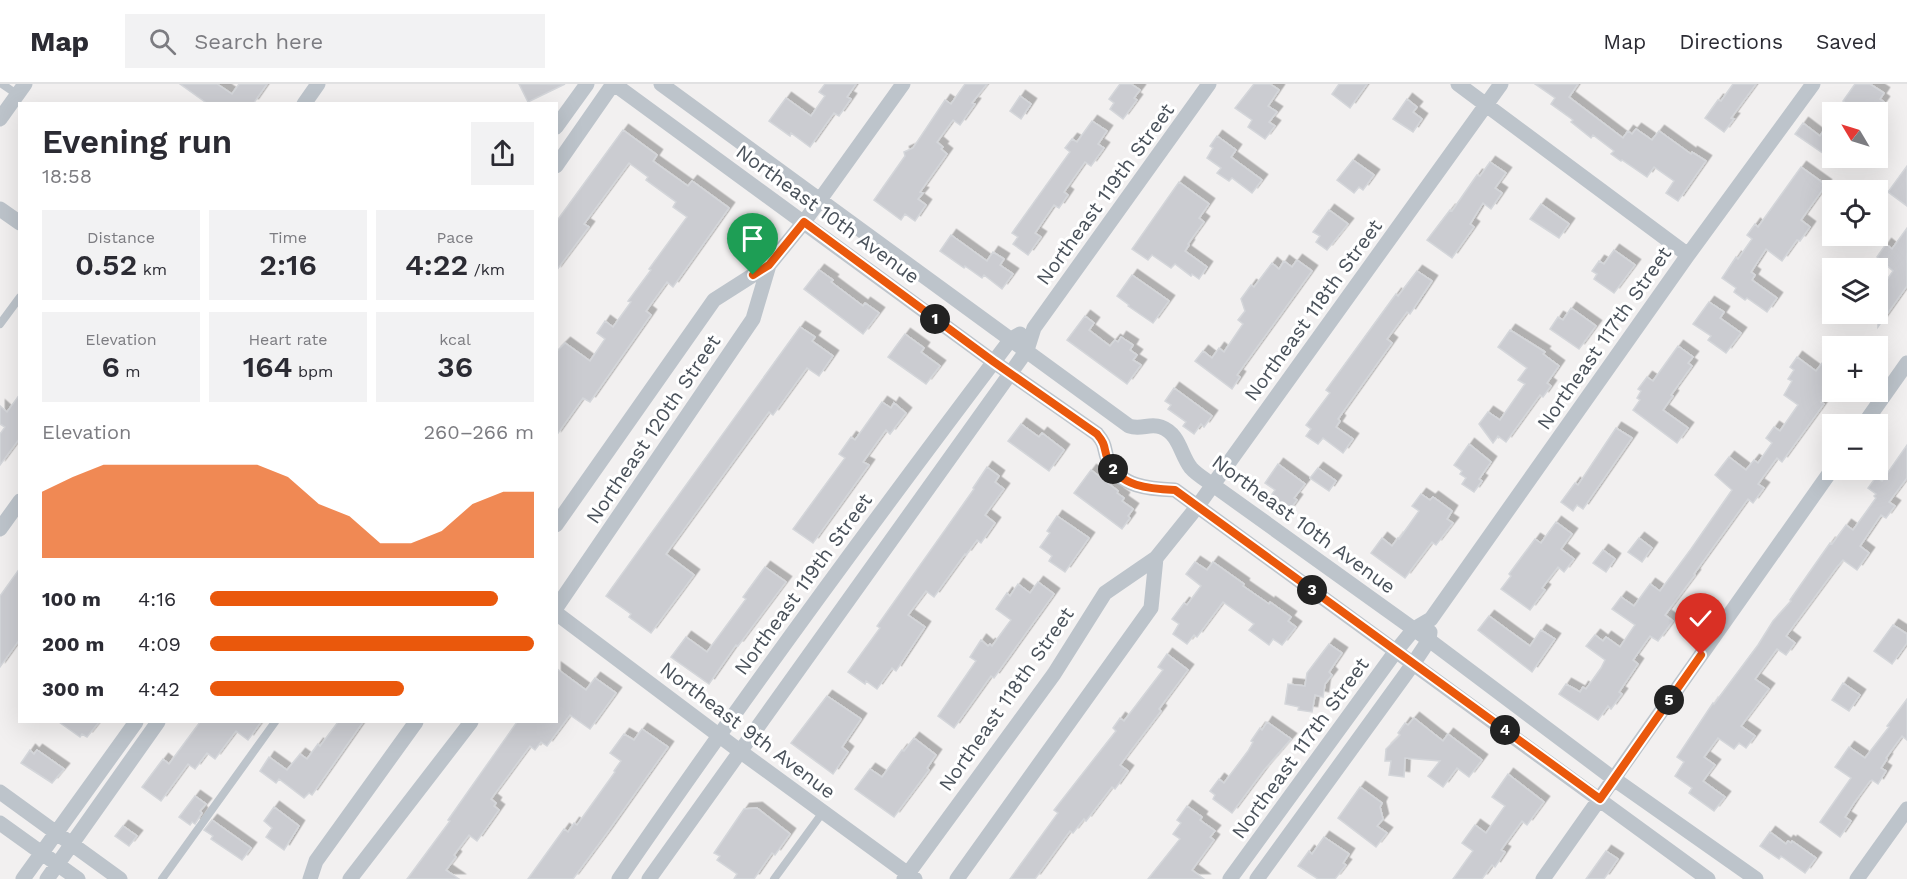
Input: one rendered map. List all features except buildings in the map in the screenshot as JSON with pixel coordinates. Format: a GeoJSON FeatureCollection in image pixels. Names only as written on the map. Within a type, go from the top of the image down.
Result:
{"type":"FeatureCollection","features":[{"type":"Feature","properties":{"kind":"street"},"geometry":{"type":"LineString","coordinates":[[305,102],[318,84]]}},
{"type":"Feature","properties":{"kind":"street"},"geometry":{"type":"LineString","coordinates":[[558,124],[587,84]]}},
{"type":"Feature","properties":{"kind":"street"},"geometry":{"type":"LineString","coordinates":[[558,163],[613,84]]}},
{"type":"Feature","properties":{"kind":"street","name":"Northeast 10th Avenue"},"geometry":{"type":"LineString","coordinates":[[613,84],[1010,374],[1097,434],[1105,444],[1107,457],[1119,476],[1150,489],[1175,490],[1708,879]]}},
{"type":"Feature","properties":{"kind":"street","name":"Northeast 10th Avenue"},"geometry":{"type":"LineString","coordinates":[[661,84],[1129,426],[1137,429],[1152,425],[1167,430],[1180,444],[1191,468],[1213,485],[1414,629],[1614,779],[1756,879]]}},
{"type":"Feature","properties":{"kind":"street","name":"Northeast 120th Street"},"geometry":{"type":"LineString","coordinates":[[558,522],[714,300],[769,265],[804,222],[903,84]]}},
{"type":"Feature","properties":{"kind":"street","name":"Northeast 119th Street"},"geometry":{"type":"LineString","coordinates":[[649,879],[1027,350],[1034,328],[1209,84]]}},
{"type":"Feature","properties":{"kind":"street"},"geometry":{"type":"LineString","coordinates":[[1458,84],[1688,255]]}},
{"type":"Feature","properties":{"kind":"street","name":"Northeast 118th Street"},"geometry":{"type":"LineString","coordinates":[[909,877],[1054,674],[1106,593],[1156,558],[1197,507],[1501,84]]}},
{"type":"Feature","properties":{"kind":"street","name":"Northeast 117th Street"},"geometry":{"type":"LineString","coordinates":[[1230,879],[1396,651],[1414,629],[1431,619],[1688,255],[1813,84]]}},
{"type":"Feature","properties":{"kind":"street"},"geometry":{"type":"LineString","coordinates":[[0,119],[22,89]]}},
{"type":"Feature","properties":{"kind":"street"},"geometry":{"type":"LineString","coordinates":[[0,209],[18,222]]}},
{"type":"Feature","properties":{"kind":"street","name":"Northeast 120th Street"},"geometry":{"type":"LineString","coordinates":[[558,605],[753,319],[769,265]]}},
{"type":"Feature","properties":{"kind":"street","name":"Northeast 119th Street"},"geometry":{"type":"LineString","coordinates":[[619,879],[718,735],[1011,339],[1034,328]]}},
{"type":"Feature","properties":{"kind":"street"},"geometry":{"type":"LineString","coordinates":[[1871,414],[1907,363]]}},
{"type":"Feature","properties":{"kind":"street"},"geometry":{"type":"LineString","coordinates":[[1543,879],[1825,480]]}},
{"type":"Feature","properties":{"kind":"street"},"geometry":{"type":"LineString","coordinates":[[0,529],[18,504]]}},
{"type":"Feature","properties":{"kind":"street"},"geometry":{"type":"LineString","coordinates":[[957,879],[1150,608],[1156,558]]}},
{"type":"Feature","properties":{"kind":"street","name":"Northeast 9th Avenue"},"geometry":{"type":"LineString","coordinates":[[558,615],[909,877]]}},
{"type":"Feature","properties":{"kind":"street","name":"Northeast 117th Street"},"geometry":{"type":"LineString","coordinates":[[1257,879],[1413,664],[1429,640],[1431,619]]}},
{"type":"Feature","properties":{"kind":"street"},"geometry":{"type":"LineString","coordinates":[[23,879],[135,723]]}},
{"type":"Feature","properties":{"kind":"street"},"geometry":{"type":"LineString","coordinates":[[47,879],[157,723]]}},
{"type":"Feature","properties":{"kind":"street"},"geometry":{"type":"LineString","coordinates":[[310,879],[316,861],[415,723]]}},
{"type":"Feature","properties":{"kind":"street"},"geometry":{"type":"LineString","coordinates":[[350,879],[470,723]]}},
{"type":"Feature","properties":{"kind":"street"},"geometry":{"type":"LineString","coordinates":[[0,792],[120,879]]}},
{"type":"Feature","properties":{"kind":"street"},"geometry":{"type":"LineString","coordinates":[[1857,879],[1907,809]]}},
{"type":"Feature","properties":{"kind":"street"},"geometry":{"type":"LineString","coordinates":[[0,823],[78,879]]}},
{"type":"Feature","properties":{"kind":"lane"},"geometry":{"type":"LineString","coordinates":[[2,84],[22,89]]}},
{"type":"Feature","properties":{"kind":"lane"},"geometry":{"type":"LineString","coordinates":[[0,324],[18,300]]}},
{"type":"Feature","properties":{"kind":"lane"},"geometry":{"type":"LineString","coordinates":[[162,879],[274,723]]}},
{"type":"Feature","properties":{"kind":"lane"},"geometry":{"type":"LineString","coordinates":[[774,879],[823,812]]}},
{"type":"Feature","properties":{"kind":"route"},"geometry":{"type":"LineString","coordinates":[[753,275],[769,265],[804,222],[994,362],[1097,434],[1105,444],[1112,468],[1119,476],[1150,489],[1175,490],[1600,799],[1701,655]]}}]}
